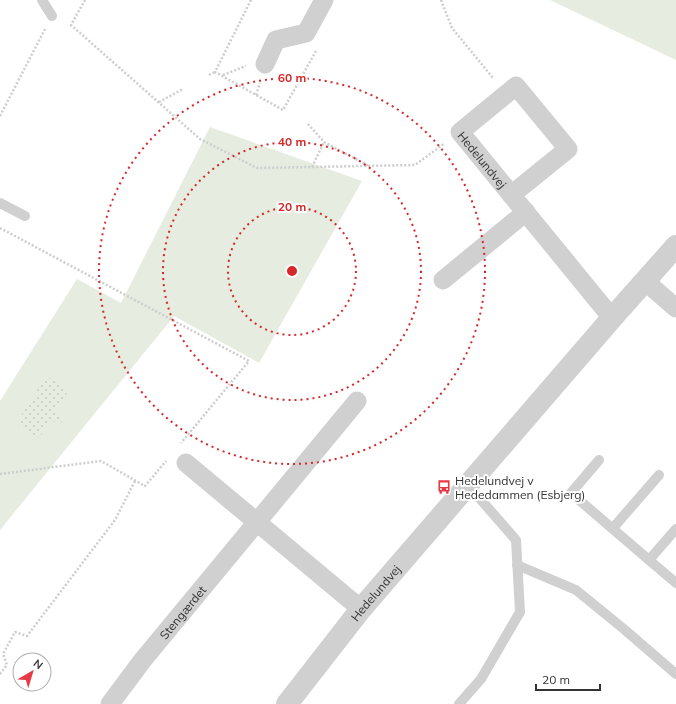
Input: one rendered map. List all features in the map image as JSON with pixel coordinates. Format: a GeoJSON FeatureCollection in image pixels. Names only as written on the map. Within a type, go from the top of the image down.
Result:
{"type":"FeatureCollection","features":[{"type":"Feature","properties":{"kind":"street"},"geometry":{"type":"LineString","coordinates":[[265,64],[276,40],[306,33],[324,0]]}},
{"type":"Feature","properties":{"kind":"street","name":"Hedelundvej"},"geometry":{"type":"LineString","coordinates":[[511,195],[568,149],[516,86],[460,132],[511,195],[526,212],[612,318]]}},
{"type":"Feature","properties":{"kind":"street"},"geometry":{"type":"LineString","coordinates":[[444,280],[526,212]]}},
{"type":"Feature","properties":{"kind":"street","name":"Hedelundvej"},"geometry":{"type":"LineString","coordinates":[[287,704],[361,609],[676,246]]}},
{"type":"Feature","properties":{"kind":"street"},"geometry":{"type":"LineString","coordinates":[[645,281],[676,308]]}},
{"type":"Feature","properties":{"kind":"street","name":"Stengærdet"},"geometry":{"type":"LineString","coordinates":[[110,704],[142,661],[357,401]]}},
{"type":"Feature","properties":{"kind":"street"},"geometry":{"type":"LineString","coordinates":[[178,460],[361,609]]}},
{"type":"Feature","properties":{"kind":"lane"},"geometry":{"type":"LineString","coordinates":[[42,0],[52,16]]}},
{"type":"Feature","properties":{"kind":"lane"},"geometry":{"type":"LineString","coordinates":[[0,203],[25,216]]}},
{"type":"Feature","properties":{"kind":"lane"},"geometry":{"type":"LineString","coordinates":[[599,460],[571,493],[676,583]]}},
{"type":"Feature","properties":{"kind":"lane"},"geometry":{"type":"LineString","coordinates":[[613,528],[659,475]]}},
{"type":"Feature","properties":{"kind":"lane"},"geometry":{"type":"LineString","coordinates":[[460,704],[481,679],[520,612],[516,540],[468,485]]}},
{"type":"Feature","properties":{"kind":"lane"},"geometry":{"type":"LineString","coordinates":[[648,560],[676,529]]}},
{"type":"Feature","properties":{"kind":"lane"},"geometry":{"type":"LineString","coordinates":[[517,565],[576,590],[626,630],[676,674]]}},
{"type":"Feature","properties":{"kind":"path"},"geometry":{"type":"LineString","coordinates":[[85,0],[71,25],[200,139],[257,168],[415,165],[460,132]]}},
{"type":"Feature","properties":{"kind":"path"},"geometry":{"type":"LineString","coordinates":[[441,0],[452,28],[506,94]]}},
{"type":"Feature","properties":{"kind":"path"},"geometry":{"type":"LineString","coordinates":[[0,116],[52,16]]}},
{"type":"Feature","properties":{"kind":"path"},"geometry":{"type":"LineString","coordinates":[[209,75],[215,72]]}},
{"type":"Feature","properties":{"kind":"path"},"geometry":{"type":"LineString","coordinates":[[159,102],[183,89]]}},
{"type":"Feature","properties":{"kind":"path"},"geometry":{"type":"LineString","coordinates":[[289,100],[292,104]]}},
{"type":"Feature","properties":{"kind":"path"},"geometry":{"type":"LineString","coordinates":[[308,124],[324,142],[369,166]]}},
{"type":"Feature","properties":{"kind":"path"},"geometry":{"type":"LineString","coordinates":[[312,167],[324,142]]}},
{"type":"Feature","properties":{"kind":"path"},"geometry":{"type":"LineString","coordinates":[[0,228],[249,360],[180,444]]}},
{"type":"Feature","properties":{"kind":"path"},"geometry":{"type":"LineString","coordinates":[[0,474],[101,461],[145,486],[178,460]]}},
{"type":"Feature","properties":{"kind":"path"},"geometry":{"type":"LineString","coordinates":[[0,674],[7,665],[3,654],[15,632],[27,636],[115,520],[135,481]]}},
{"type":"Feature","properties":{"kind":"shaded area"},"geometry":{"type":"Polygon","coordinates":[[[550,0],[676,0],[676,60],[550,0]]]}},
{"type":"Feature","properties":{"kind":"shaded area"},"geometry":{"type":"Polygon","coordinates":[[[210,127],[362,181],[259,363],[174,316],[0,530],[0,401],[77,279],[121,303],[210,127]]]}},
{"type":"Feature","properties":{"kind":"shaded area"},"geometry":{"type":"Polygon","coordinates":[[[46,376],[69,390],[56,411],[65,417],[60,425],[51,420],[39,438],[16,424],[46,376]]]}},
{"type":"Feature","properties":{"kind":"place","name":"Hedelundvej v Hededammen (Esbjerg)"},"geometry":{"type":"Point","coordinates":[444,487]}}]}
